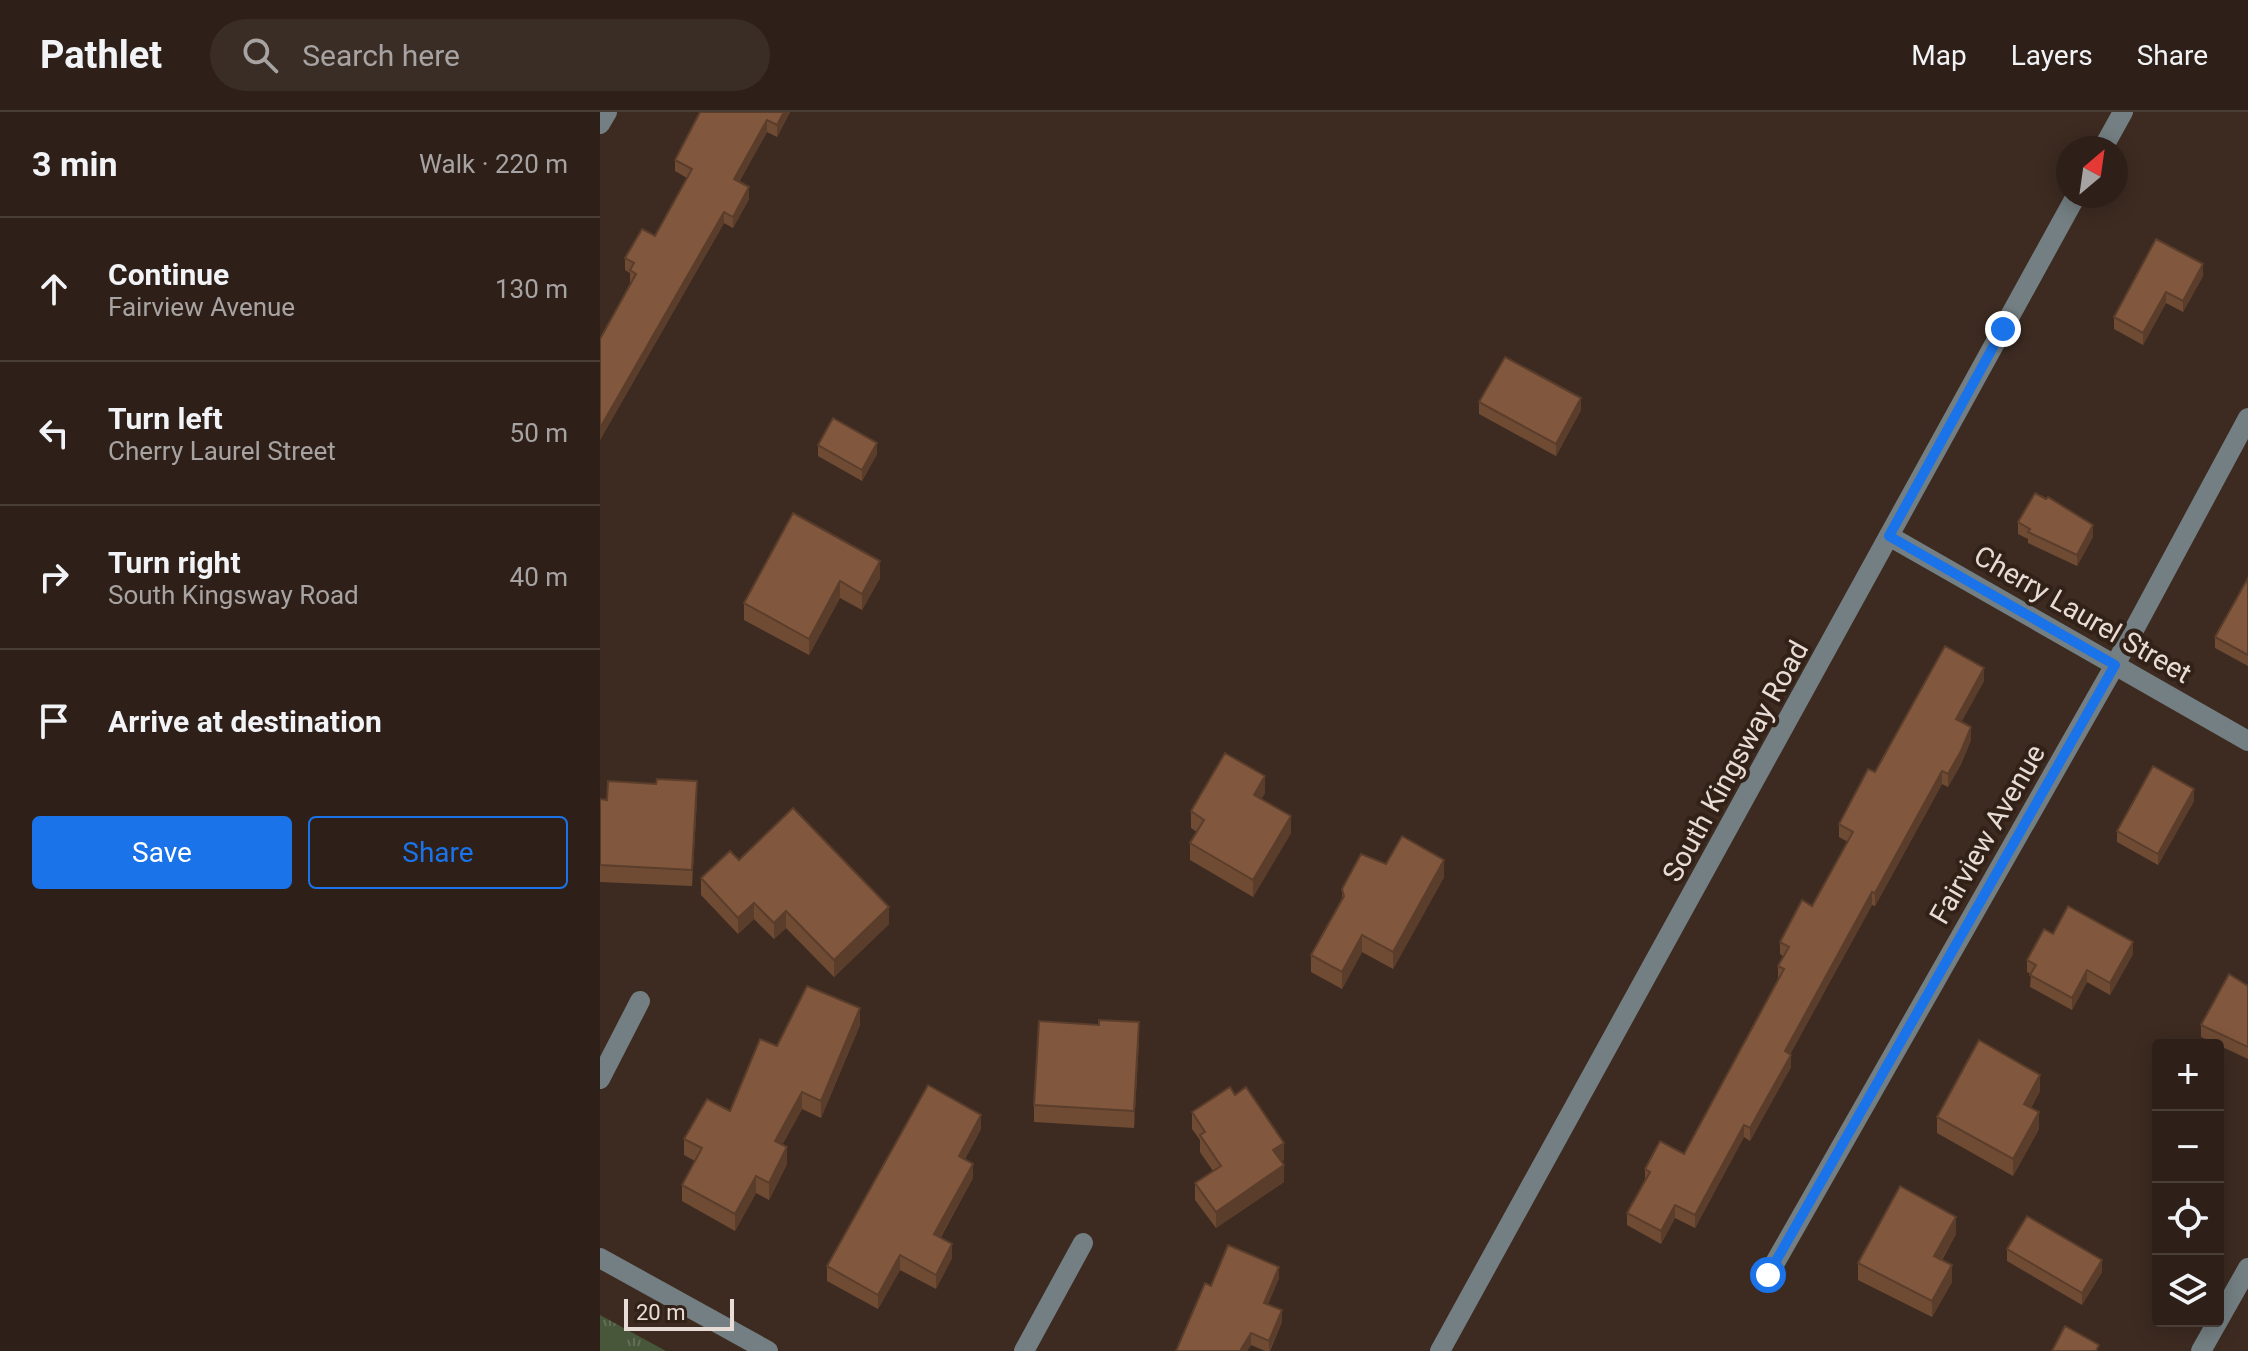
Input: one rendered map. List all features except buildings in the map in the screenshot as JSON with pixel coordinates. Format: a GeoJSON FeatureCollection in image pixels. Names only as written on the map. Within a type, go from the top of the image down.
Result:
{"type":"FeatureCollection","features":[{"type":"Feature","properties":{"kind":"street"},"geometry":{"type":"LineString","coordinates":[[600,124],[607,112]]}},
{"type":"Feature","properties":{"kind":"street"},"geometry":{"type":"LineString","coordinates":[[2110,136],[2123,112]]}},
{"type":"Feature","properties":{"kind":"street","name":"South Kingsway Road"},"geometry":{"type":"LineString","coordinates":[[1440,1351],[2069,208]]}},
{"type":"Feature","properties":{"kind":"street","name":"Fairview Avenue"},"geometry":{"type":"LineString","coordinates":[[1768,1275],[2115,665],[2248,418]]}},
{"type":"Feature","properties":{"kind":"street","name":"Cherry Laurel Street"},"geometry":{"type":"LineString","coordinates":[[1889,536],[2248,741]]}},
{"type":"Feature","properties":{"kind":"street"},"geometry":{"type":"LineString","coordinates":[[600,1079],[640,1001]]}},
{"type":"Feature","properties":{"kind":"street"},"geometry":{"type":"LineString","coordinates":[[1024,1351],[1083,1243]]}},
{"type":"Feature","properties":{"kind":"street"},"geometry":{"type":"LineString","coordinates":[[600,1258],[768,1351]]}},
{"type":"Feature","properties":{"kind":"street"},"geometry":{"type":"LineString","coordinates":[[2201,1351],[2248,1268]]}},
{"type":"Feature","properties":{"kind":"green space"},"geometry":{"type":"Polygon","coordinates":[[[600,1315],[666,1351],[600,1351],[600,1315]]]}},
{"type":"Feature","properties":{"kind":"route"},"geometry":{"type":"LineString","coordinates":[[1768,1275],[2115,665],[1889,536],[2003,329]]}}]}
